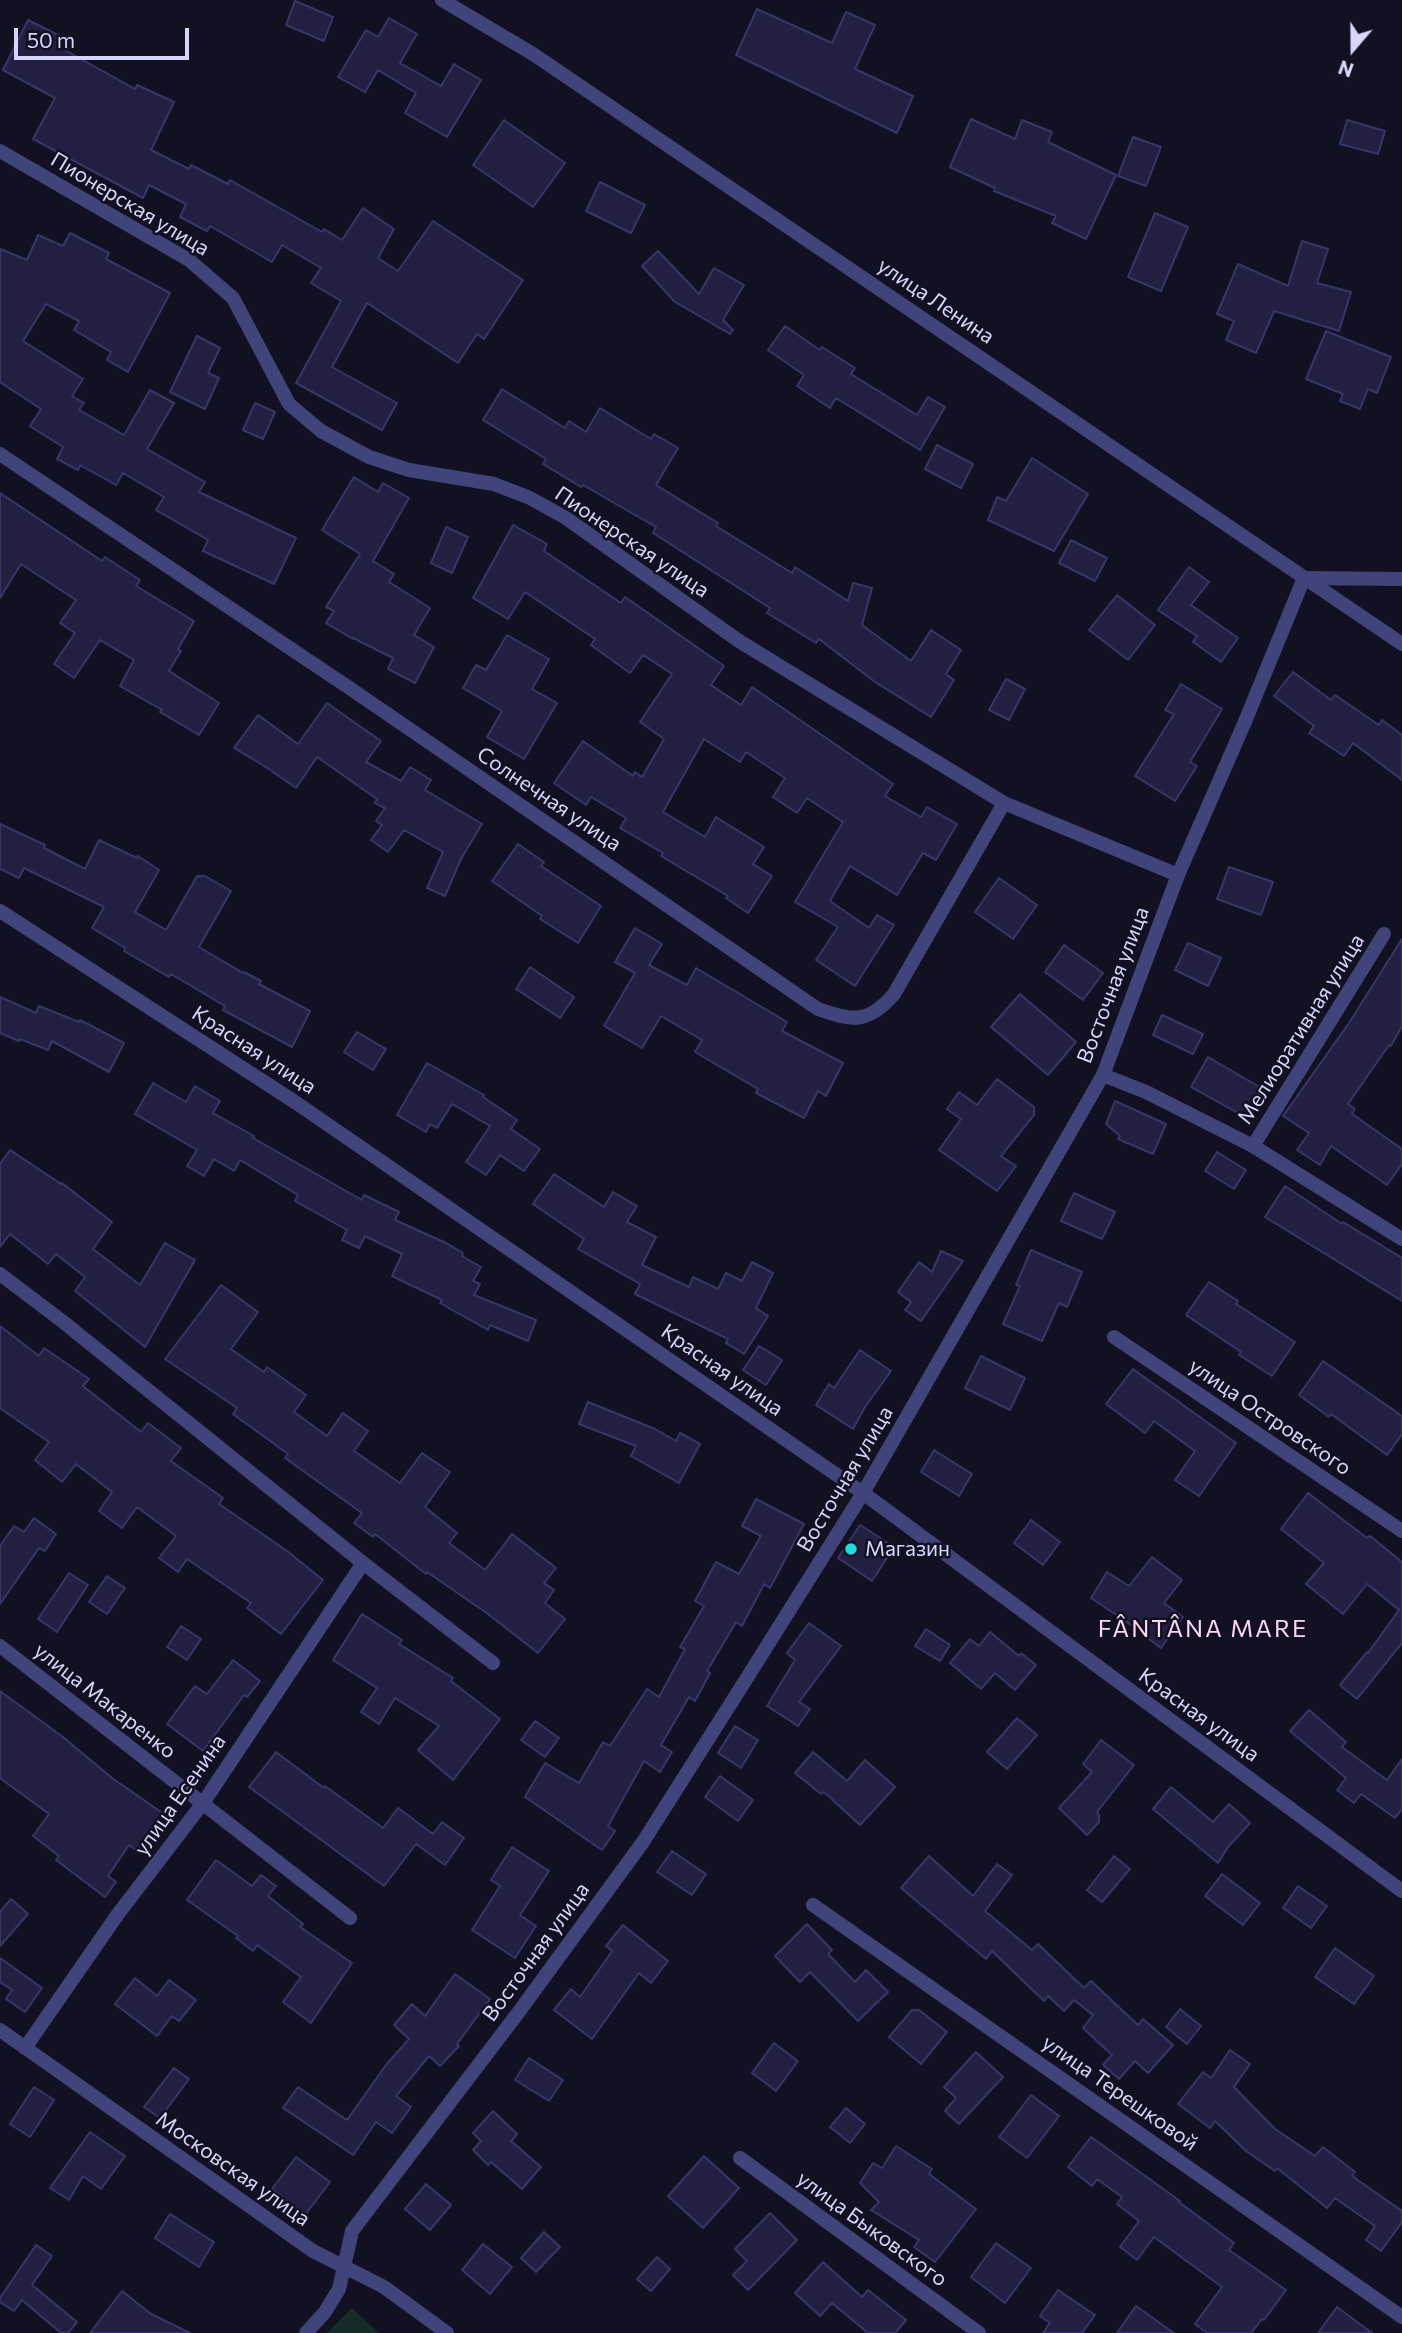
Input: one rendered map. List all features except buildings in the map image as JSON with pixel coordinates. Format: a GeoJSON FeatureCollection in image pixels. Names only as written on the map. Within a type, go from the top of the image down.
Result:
{"type":"FeatureCollection","features":[{"type":"Feature","properties":{"kind":"street","name":"улица Ленина"},"geometry":{"type":"LineString","coordinates":[[442,0],[533,54],[1402,644]]}},
{"type":"Feature","properties":{"kind":"street","name":"Пионерская улица"},"geometry":{"type":"LineString","coordinates":[[0,151],[189,260],[225,290],[233,298],[289,404],[321,431],[369,457],[409,470],[494,484],[530,498],[566,518],[739,641],[1004,803],[1178,875]]}},
{"type":"Feature","properties":{"kind":"street","name":"Солнечная улица"},"geometry":{"type":"LineString","coordinates":[[0,454],[340,681],[818,1009],[838,1016],[860,1018],[880,1010],[894,994],[1004,803]]}},
{"type":"Feature","properties":{"kind":"street"},"geometry":{"type":"LineString","coordinates":[[1304,578],[1402,579]]}},
{"type":"Feature","properties":{"kind":"street","name":"Восточная улица"},"geometry":{"type":"LineString","coordinates":[[306,2333],[325,2312],[339,2289],[352,2231],[518,2013],[643,1842],[863,1493],[1102,1075],[1178,875],[1304,578]]}},
{"type":"Feature","properties":{"kind":"street","name":"Красная улица"},"geometry":{"type":"LineString","coordinates":[[0,911],[295,1102],[863,1493],[1402,1891]]}},
{"type":"Feature","properties":{"kind":"street","name":"Мелиоративная улица"},"geometry":{"type":"LineString","coordinates":[[1253,1146],[1384,933]]}},
{"type":"Feature","properties":{"kind":"street","name":"Мелиоративная улица"},"geometry":{"type":"LineString","coordinates":[[1102,1075],[1146,1092],[1253,1146],[1402,1238]]}},
{"type":"Feature","properties":{"kind":"street"},"geometry":{"type":"LineString","coordinates":[[0,1274],[493,1663]]}},
{"type":"Feature","properties":{"kind":"street","name":"улица Островского"},"geometry":{"type":"LineString","coordinates":[[1114,1337],[1402,1531]]}},
{"type":"Feature","properties":{"kind":"street","name":"улица Есенина"},"geometry":{"type":"LineString","coordinates":[[25,2048],[118,1914],[203,1803],[363,1563]]}},
{"type":"Feature","properties":{"kind":"street","name":"улица Макаренко"},"geometry":{"type":"LineString","coordinates":[[0,1646],[350,1918]]}},
{"type":"Feature","properties":{"kind":"street","name":"улица Терешковой"},"geometry":{"type":"LineString","coordinates":[[813,1905],[1402,2317]]}},
{"type":"Feature","properties":{"kind":"street","name":"Московская улица"},"geometry":{"type":"LineString","coordinates":[[0,2030],[313,2251],[384,2287],[447,2333]]}},
{"type":"Feature","properties":{"kind":"street","name":"улица Быковского"},"geometry":{"type":"LineString","coordinates":[[740,2158],[979,2333]]}},
{"type":"Feature","properties":{"kind":"green space"},"geometry":{"type":"Polygon","coordinates":[[[352,2308],[379,2333],[327,2333],[352,2308]]]}},
{"type":"Feature","properties":{"kind":"place","name":"Магазин"},"geometry":{"type":"Point","coordinates":[851,1549]}},
{"type":"Feature","properties":{"kind":"district","name":"FÂNTÂNA MARE"},"geometry":{"type":"Point","coordinates":[1203,1629]}}]}
